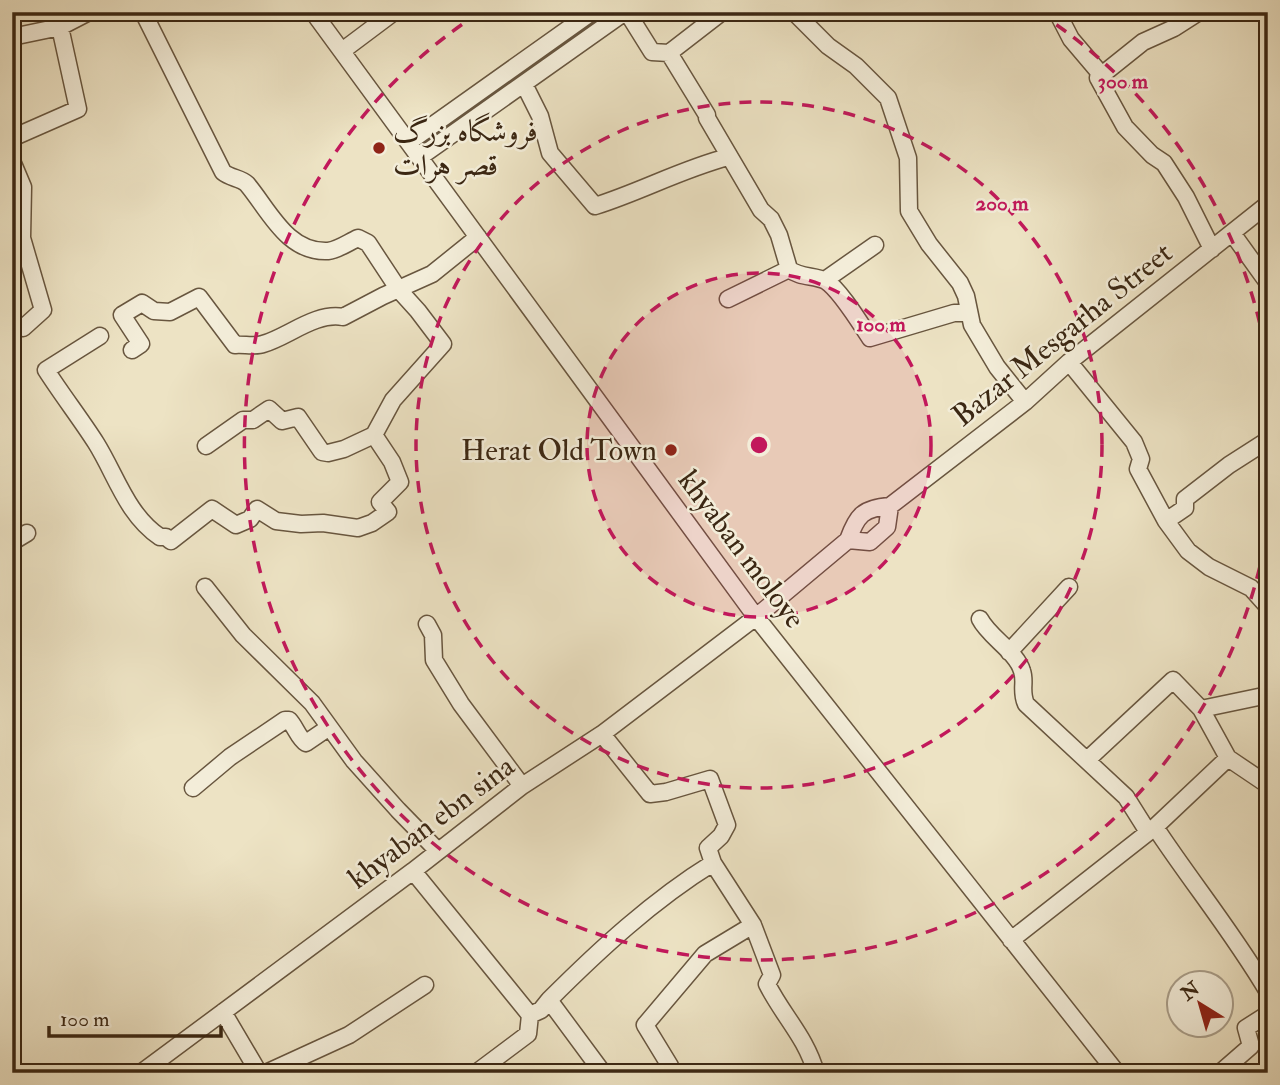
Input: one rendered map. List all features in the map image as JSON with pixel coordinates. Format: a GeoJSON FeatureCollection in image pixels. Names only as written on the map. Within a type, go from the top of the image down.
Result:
{"type":"FeatureCollection","features":[{"type":"Feature","properties":{"kind":"street"},"geometry":{"type":"LineString","coordinates":[[12,37],[60,27],[89,12]]}},
{"type":"Feature","properties":{"kind":"street"},"geometry":{"type":"LineString","coordinates":[[143,12],[223,172],[245,182],[274,223],[293,239],[314,250],[331,251],[358,238],[368,243],[399,290],[443,344],[393,400],[374,435],[344,449],[322,452],[298,417],[282,421],[269,409],[253,420],[243,420],[206,446]]}},
{"type":"Feature","properties":{"kind":"street","name":"khyaban moloye"},"geometry":{"type":"LineString","coordinates":[[313,12],[756,617],[1117,1073]]}},
{"type":"Feature","properties":{"kind":"street"},"geometry":{"type":"LineString","coordinates":[[342,51],[394,12]]}},
{"type":"Feature","properties":{"kind":"street"},"geometry":{"type":"LineString","coordinates":[[410,142],[592,12]]}},
{"type":"Feature","properties":{"kind":"street"},"geometry":{"type":"LineString","coordinates":[[421,157],[626,12],[652,52],[669,53],[722,12]]}},
{"type":"Feature","properties":{"kind":"street"},"geometry":{"type":"LineString","coordinates":[[794,12],[828,46],[856,66],[887,98],[908,158],[909,211],[929,244],[960,283],[966,296],[972,325],[996,367],[1025,402]]}},
{"type":"Feature","properties":{"kind":"street"},"geometry":{"type":"LineString","coordinates":[[1057,12],[1072,38],[1098,72],[1098,78],[1125,127],[1152,155],[1164,163],[1186,197],[1212,249]]}},
{"type":"Feature","properties":{"kind":"street"},"geometry":{"type":"LineString","coordinates":[[1098,78],[1143,42],[1174,28],[1199,12]]}},
{"type":"Feature","properties":{"kind":"street"},"geometry":{"type":"LineString","coordinates":[[12,138],[78,109],[60,27]]}},
{"type":"Feature","properties":{"kind":"street"},"geometry":{"type":"LineString","coordinates":[[669,53],[707,115],[728,157],[761,210],[771,219],[779,235],[789,269],[804,277],[825,280],[851,310],[870,338],[954,313],[968,313]]}},
{"type":"Feature","properties":{"kind":"street"},"geometry":{"type":"LineString","coordinates":[[524,84],[540,116],[550,153],[596,206],[624,197],[694,166],[728,157]]}},
{"type":"Feature","properties":{"kind":"street"},"geometry":{"type":"LineString","coordinates":[[12,161],[23,187],[22,238],[43,310],[23,328],[12,326]]}},
{"type":"Feature","properties":{"kind":"street","name":"Bazar Mesgarha Street"},"geometry":{"type":"LineString","coordinates":[[756,617],[848,540],[854,522],[872,507],[890,506],[1025,402],[1069,362],[1268,204]]}},
{"type":"Feature","properties":{"kind":"street"},"geometry":{"type":"LineString","coordinates":[[1232,233],[1268,283]]}},
{"type":"Feature","properties":{"kind":"street"},"geometry":{"type":"LineString","coordinates":[[132,351],[141,344],[122,315],[142,303],[154,311],[170,312],[199,297],[234,345],[261,345],[302,326],[335,316],[343,317],[432,274],[478,237]]}},
{"type":"Feature","properties":{"kind":"street"},"geometry":{"type":"LineString","coordinates":[[825,280],[875,245]]}},
{"type":"Feature","properties":{"kind":"street"},"geometry":{"type":"LineString","coordinates":[[728,299],[789,269]]}},
{"type":"Feature","properties":{"kind":"street"},"geometry":{"type":"LineString","coordinates":[[100,336],[46,370],[96,444],[129,504],[147,527],[171,541],[212,509],[236,525],[250,519],[257,509],[276,521],[358,528],[372,523],[388,512],[380,502],[400,482],[392,462],[374,435]]}},
{"type":"Feature","properties":{"kind":"street"},"geometry":{"type":"LineString","coordinates":[[1069,362],[1134,442],[1141,459],[1138,469],[1166,521],[1188,551],[1209,567],[1251,588],[1268,607]]}},
{"type":"Feature","properties":{"kind":"street"},"geometry":{"type":"LineString","coordinates":[[1166,521],[1185,508],[1185,499],[1229,465],[1268,440]]}},
{"type":"Feature","properties":{"kind":"street","name":"Bazar Mesgarha Street"},"geometry":{"type":"LineString","coordinates":[[848,540],[870,542],[887,527],[890,506]]}},
{"type":"Feature","properties":{"kind":"street"},"geometry":{"type":"LineString","coordinates":[[12,542],[27,533]]}},
{"type":"Feature","properties":{"kind":"street"},"geometry":{"type":"LineString","coordinates":[[205,587],[243,635],[312,703],[328,727],[389,800],[438,851]]}},
{"type":"Feature","properties":{"kind":"street"},"geometry":{"type":"LineString","coordinates":[[1009,652],[1069,587]]}},
{"type":"Feature","properties":{"kind":"street","name":"khyaban ebn sina"},"geometry":{"type":"LineString","coordinates":[[141,1073],[414,871],[522,786],[602,734],[756,617]]}},
{"type":"Feature","properties":{"kind":"street"},"geometry":{"type":"LineString","coordinates":[[980,619],[986,630],[1023,670],[1022,695],[1026,704],[1126,797],[1213,907],[1268,992]]}},
{"type":"Feature","properties":{"kind":"street"},"geometry":{"type":"LineString","coordinates":[[427,624],[433,635],[434,660],[461,704],[522,786]]}},
{"type":"Feature","properties":{"kind":"street"},"geometry":{"type":"LineString","coordinates":[[1087,760],[1173,680],[1201,709],[1228,758],[1268,785]]}},
{"type":"Feature","properties":{"kind":"street"},"geometry":{"type":"LineString","coordinates":[[1201,709],[1268,695]]}},
{"type":"Feature","properties":{"kind":"street"},"geometry":{"type":"LineString","coordinates":[[193,788],[230,757],[285,720],[289,719],[302,741],[306,743],[328,727]]}},
{"type":"Feature","properties":{"kind":"street"},"geometry":{"type":"LineString","coordinates":[[602,734],[650,793],[666,792],[710,779],[727,825],[721,836],[708,848],[713,863],[753,925],[772,975],[767,984],[777,1003],[802,1036],[811,1053],[816,1073]]}},
{"type":"Feature","properties":{"kind":"street"},"geometry":{"type":"LineString","coordinates":[[1012,940],[1152,830],[1228,758]]}},
{"type":"Feature","properties":{"kind":"street"},"geometry":{"type":"LineString","coordinates":[[530,1015],[541,1010],[580,970],[676,888],[713,863]]}},
{"type":"Feature","properties":{"kind":"street"},"geometry":{"type":"LineString","coordinates":[[414,871],[530,1015],[528,1034],[476,1073]]}},
{"type":"Feature","properties":{"kind":"street"},"geometry":{"type":"LineString","coordinates":[[660,1073],[670,1066],[645,1025],[705,954],[753,925]]}},
{"type":"Feature","properties":{"kind":"street"},"geometry":{"type":"LineString","coordinates":[[266,1073],[349,1035],[425,985]]}},
{"type":"Feature","properties":{"kind":"street"},"geometry":{"type":"LineString","coordinates":[[549,1000],[603,1073]]}},
{"type":"Feature","properties":{"kind":"street"},"geometry":{"type":"LineString","coordinates":[[223,1012],[259,1073]]}},
{"type":"Feature","properties":{"kind":"street"},"geometry":{"type":"LineString","coordinates":[[1220,1073],[1251,1046],[1246,1027],[1268,1014]]}},
{"type":"Feature","properties":{"kind":"place","name":"فروشگاه بزرگ قصر هرات"},"geometry":{"type":"Point","coordinates":[379,148]}},
{"type":"Feature","properties":{"kind":"place","name":"Herat Old Town"},"geometry":{"type":"Point","coordinates":[671,450]}}]}
